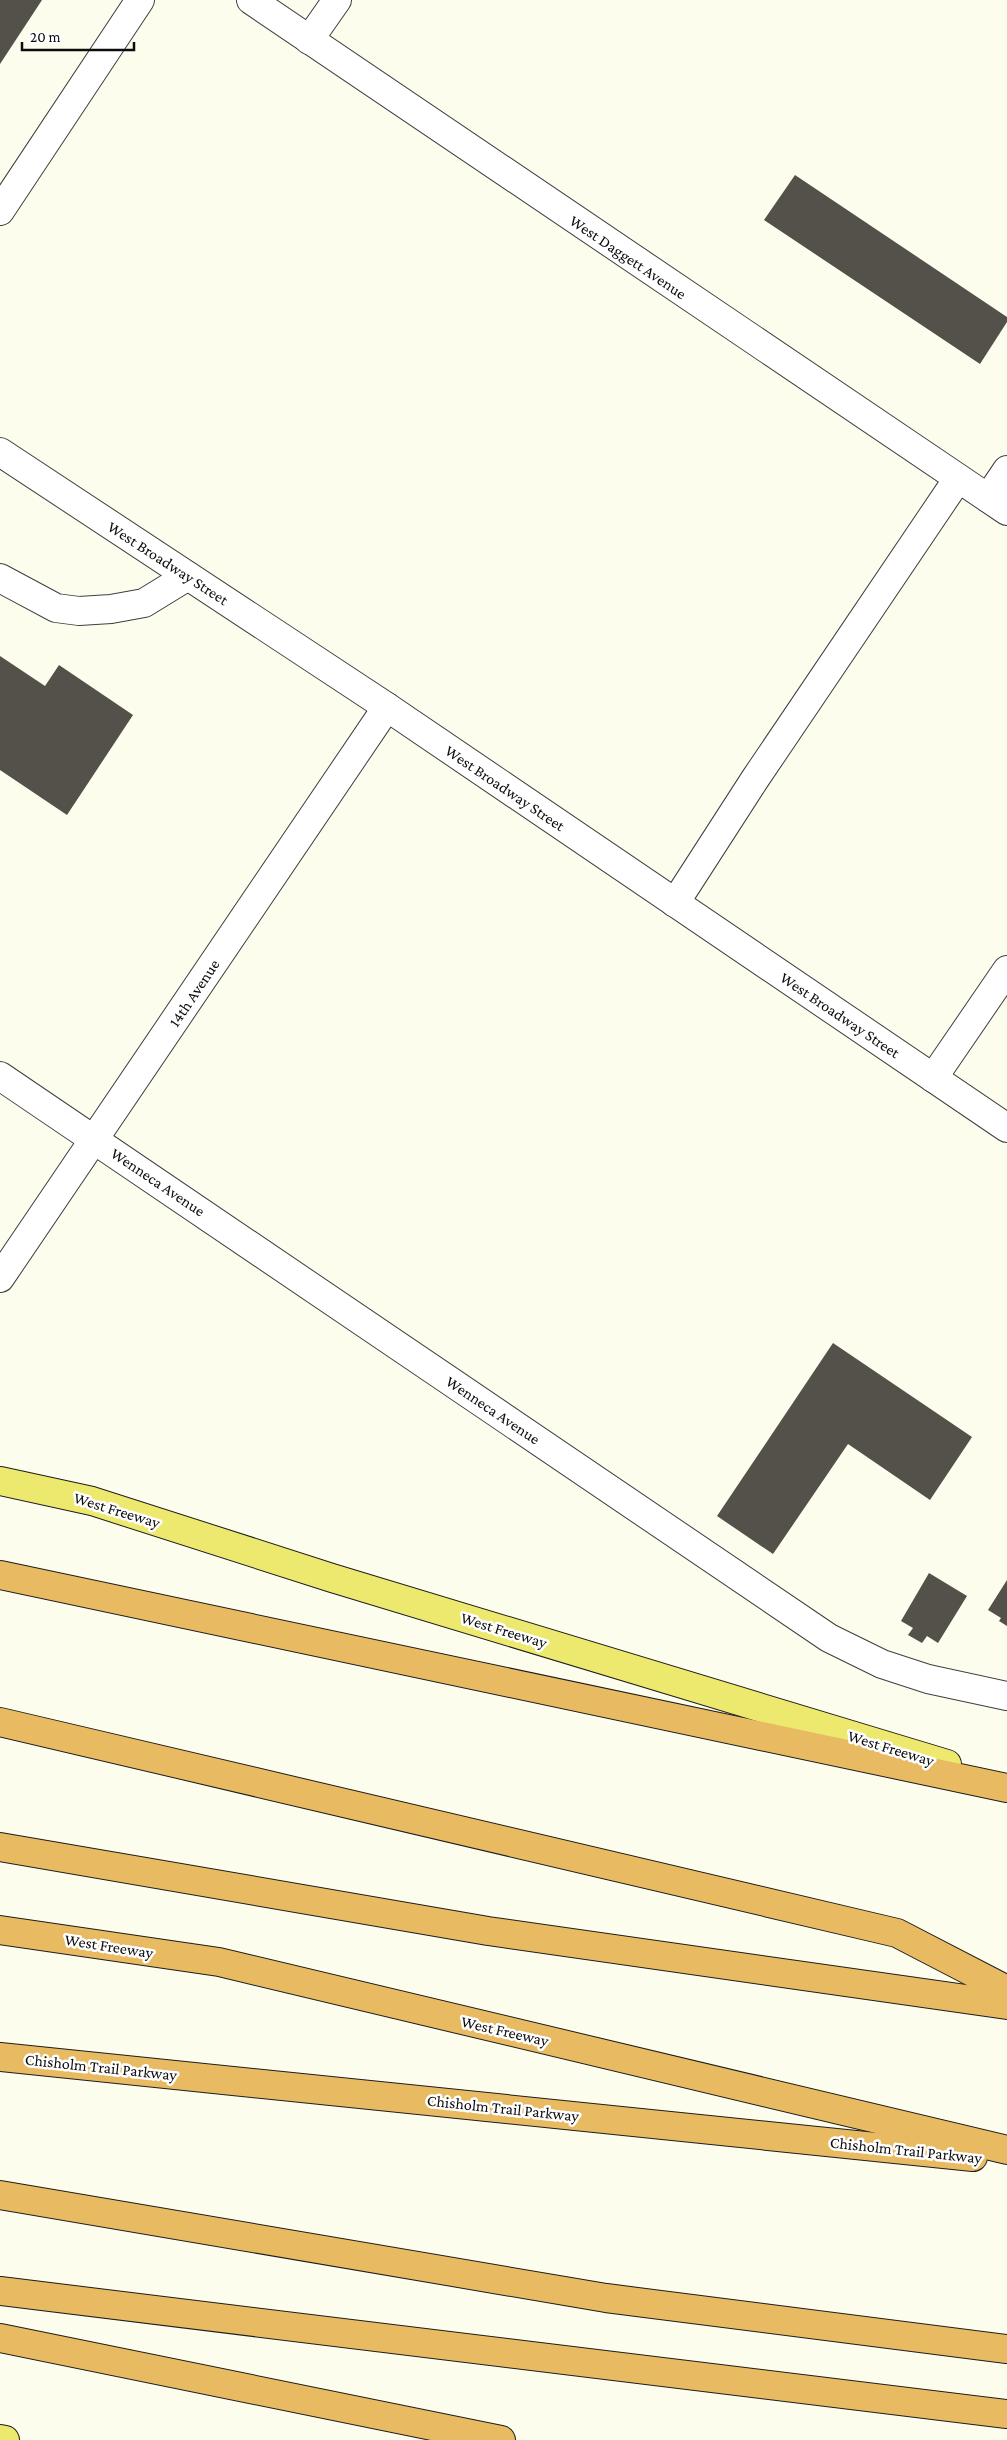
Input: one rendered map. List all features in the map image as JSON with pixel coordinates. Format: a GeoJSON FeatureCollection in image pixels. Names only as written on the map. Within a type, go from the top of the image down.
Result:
{"type":"FeatureCollection","features":[{"type":"Feature","properties":{"kind":"highway"},"geometry":{"type":"LineString","coordinates":[[0,1575],[1007,1788]]}},
{"type":"Feature","properties":{"kind":"highway"},"geometry":{"type":"LineString","coordinates":[[0,1722],[897,1933],[1007,1990]]}},
{"type":"Feature","properties":{"kind":"highway"},"geometry":{"type":"LineString","coordinates":[[0,1847],[488,1931],[1007,2005]]}},
{"type":"Feature","properties":{"kind":"highway","name":"West Freeway"},"geometry":{"type":"LineString","coordinates":[[0,1930],[219,1962],[1007,2150]]}},
{"type":"Feature","properties":{"kind":"highway","name":"Chisholm Trail Parkway"},"geometry":{"type":"LineString","coordinates":[[0,2057],[1007,2160]]}},
{"type":"Feature","properties":{"kind":"highway"},"geometry":{"type":"LineString","coordinates":[[0,2194],[606,2298],[1007,2349]]}},
{"type":"Feature","properties":{"kind":"highway"},"geometry":{"type":"LineString","coordinates":[[0,2291],[1007,2414]]}},
{"type":"Feature","properties":{"kind":"highway"},"geometry":{"type":"LineString","coordinates":[[0,2338],[501,2440]]}},
{"type":"Feature","properties":{"kind":"main road","name":"West Freeway"},"geometry":{"type":"LineString","coordinates":[[0,1480],[92,1501],[332,1578],[1007,1783]]}},
{"type":"Feature","properties":{"kind":"main road"},"geometry":{"type":"LineString","coordinates":[[0,2439],[6,2440]]}},
{"type":"Feature","properties":{"kind":"street"},"geometry":{"type":"LineString","coordinates":[[0,211],[140,0]]}},
{"type":"Feature","properties":{"kind":"street","name":"West Daggett Avenue"},"geometry":{"type":"LineString","coordinates":[[251,0],[957,480],[997,505]]}},
{"type":"Feature","properties":{"kind":"street"},"geometry":{"type":"LineString","coordinates":[[309,40],[337,0]]}},
{"type":"Feature","properties":{"kind":"street","name":"West Broadway Street"},"geometry":{"type":"LineString","coordinates":[[0,452],[387,707],[1007,1128]]}},
{"type":"Feature","properties":{"kind":"street"},"geometry":{"type":"LineString","coordinates":[[997,505],[1007,470]]}},
{"type":"Feature","properties":{"kind":"street"},"geometry":{"type":"LineString","coordinates":[[675,903],[760,771],[957,480]]}},
{"type":"Feature","properties":{"kind":"street"},"geometry":{"type":"LineString","coordinates":[[0,578],[56,608],[79,611],[110,609],[144,603],[188,576]]}},
{"type":"Feature","properties":{"kind":"street","name":"14th Avenue"},"geometry":{"type":"LineString","coordinates":[[0,1278],[387,707]]}},
{"type":"Feature","properties":{"kind":"street"},"geometry":{"type":"LineString","coordinates":[[933,1078],[1007,970]]}},
{"type":"Feature","properties":{"kind":"street","name":"Wenneca Avenue"},"geometry":{"type":"LineString","coordinates":[[0,1076],[829,1638],[882,1664],[928,1679],[1007,1696]]}},
{"type":"Feature","properties":{"kind":"building"},"geometry":{"type":"Polygon","coordinates":[[[0,0],[42,0],[0,64],[0,0]]]}},
{"type":"Feature","properties":{"kind":"building"},"geometry":{"type":"Polygon","coordinates":[[[795,175],[1007,317],[1007,322],[980,364],[764,220],[795,175]]]}},
{"type":"Feature","properties":{"kind":"building"},"geometry":{"type":"Polygon","coordinates":[[[0,656],[45,686],[59,665],[133,715],[67,815],[0,770],[0,656]]]}},
{"type":"Feature","properties":{"kind":"building"},"geometry":{"type":"Polygon","coordinates":[[[833,1343],[972,1437],[930,1500],[848,1444],[773,1554],[717,1516],[833,1343]]]}},
{"type":"Feature","properties":{"kind":"building"},"geometry":{"type":"Polygon","coordinates":[[[929,1573],[967,1596],[938,1643],[927,1636],[922,1643],[908,1635],[913,1628],[901,1621],[929,1573]]]}},
{"type":"Feature","properties":{"kind":"building"},"geometry":{"type":"Polygon","coordinates":[[[1007,1580],[1007,1626],[999,1621],[1001,1618],[988,1610],[1007,1580]]]}}]}
